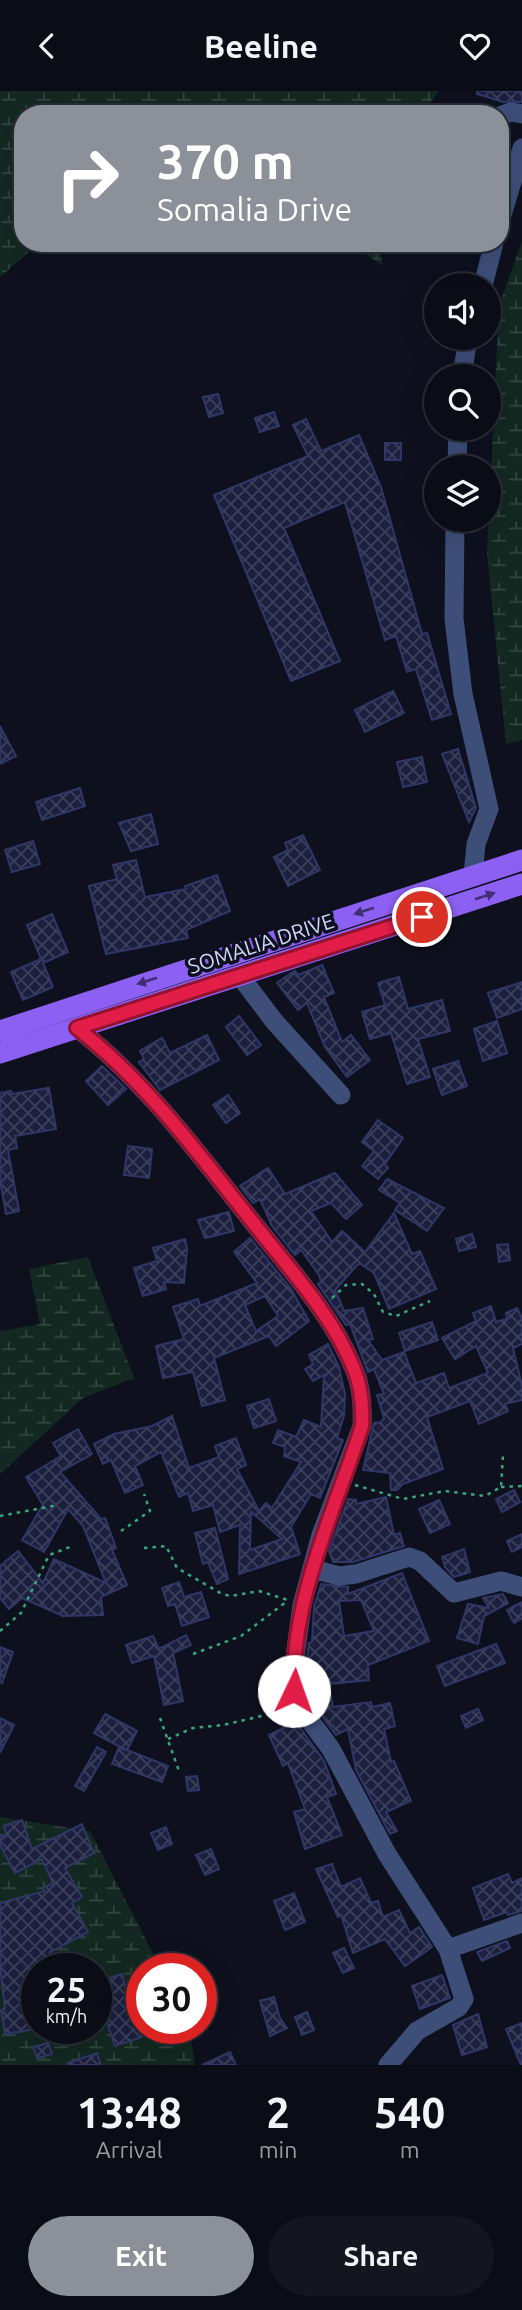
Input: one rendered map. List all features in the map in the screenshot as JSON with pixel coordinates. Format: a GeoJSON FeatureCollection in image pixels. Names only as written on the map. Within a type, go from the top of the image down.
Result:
{"type":"FeatureCollection","features":[{"type":"Feature","properties":{"kind":"main road","name":"SOMALIA DRIVE"},"geometry":{"type":"LineString","coordinates":[[0,1030],[522,860]]}},
{"type":"Feature","properties":{"kind":"main road","name":"SOMALIA DRIVE"},"geometry":{"type":"LineString","coordinates":[[0,1053],[522,884]]}},
{"type":"Feature","properties":{"kind":"street"},"geometry":{"type":"LineString","coordinates":[[509,192],[522,148]]}},
{"type":"Feature","properties":{"kind":"street"},"geometry":{"type":"LineString","coordinates":[[486,273],[492,252]]}},
{"type":"Feature","properties":{"kind":"street"},"geometry":{"type":"LineString","coordinates":[[455,532],[454,619],[463,694],[489,809],[476,843],[473,875]]}},
{"type":"Feature","properties":{"kind":"street"},"geometry":{"type":"LineString","coordinates":[[240,976],[274,1021],[341,1095]]}},
{"type":"Feature","properties":{"kind":"street"},"geometry":{"type":"LineString","coordinates":[[77,1028],[117,1060],[161,1108],[319,1310],[344,1348],[360,1390],[362,1426],[313,1569],[295,1603],[294,1691],[300,1707],[331,1749],[387,1854],[448,1949],[464,1999],[459,2007],[417,2031],[388,2065]]}},
{"type":"Feature","properties":{"kind":"street"},"geometry":{"type":"LineString","coordinates":[[313,1569],[348,1575],[409,1557],[420,1561],[454,1593],[501,1581],[522,1587]]}},
{"type":"Feature","properties":{"kind":"street"},"geometry":{"type":"LineString","coordinates":[[448,1949],[522,1923]]}},
{"type":"Feature","properties":{"kind":"path"},"geometry":{"type":"LineString","coordinates":[[319,1310],[346,1285],[362,1284],[374,1294],[383,1312],[396,1316],[430,1301]]}},
{"type":"Feature","properties":{"kind":"path"},"geometry":{"type":"LineString","coordinates":[[501,1487],[503,1456]]}},
{"type":"Feature","properties":{"kind":"path"},"geometry":{"type":"LineString","coordinates":[[342,1481],[403,1499],[445,1492],[485,1496],[501,1487],[522,1486]]}},
{"type":"Feature","properties":{"kind":"path"},"geometry":{"type":"LineString","coordinates":[[121,1531],[150,1511],[144,1495]]}},
{"type":"Feature","properties":{"kind":"path"},"geometry":{"type":"LineString","coordinates":[[0,1516],[58,1505]]}},
{"type":"Feature","properties":{"kind":"path"},"geometry":{"type":"LineString","coordinates":[[144,1548],[166,1546],[177,1568],[222,1594],[231,1596],[259,1591],[295,1603]]}},
{"type":"Feature","properties":{"kind":"path"},"geometry":{"type":"LineString","coordinates":[[0,1631],[21,1613],[49,1555],[70,1547]]}},
{"type":"Feature","properties":{"kind":"path"},"geometry":{"type":"LineString","coordinates":[[193,1654],[241,1636],[295,1603]]}},
{"type":"Feature","properties":{"kind":"path"},"geometry":{"type":"LineString","coordinates":[[168,1739],[193,1728],[223,1725],[300,1707]]}},
{"type":"Feature","properties":{"kind":"path"},"geometry":{"type":"LineString","coordinates":[[160,1719],[179,1771]]}},
{"type":"Feature","properties":{"kind":"green space"},"geometry":{"type":"Polygon","coordinates":[[[0,91],[439,91],[429,105],[14,105],[14,252],[29,252],[0,277],[0,91]]]}},
{"type":"Feature","properties":{"kind":"green space"},"geometry":{"type":"Polygon","coordinates":[[[522,241],[522,740],[506,744],[487,553],[488,532],[501,532],[501,455],[492,455],[492,441],[501,441],[501,364],[496,364],[497,350],[501,350],[501,299],[522,241]]]}},
{"type":"Feature","properties":{"kind":"green space"},"geometry":{"type":"Polygon","coordinates":[[[362,252],[381,252],[383,266],[362,252]]]}},
{"type":"Feature","properties":{"kind":"green space"},"geometry":{"type":"Polygon","coordinates":[[[88,1257],[134,1378],[83,1398],[0,1474],[0,1331],[40,1324],[29,1269],[88,1257]]]}},
{"type":"Feature","properties":{"kind":"green space"},"geometry":{"type":"Polygon","coordinates":[[[0,1817],[90,1831],[153,1953],[126,1953],[126,2044],[192,2044],[195,2065],[0,2065],[0,1817]]]}},
{"type":"Feature","properties":{"kind":"building"},"geometry":{"type":"Polygon","coordinates":[[[477,91],[522,91],[522,102],[503,102],[477,94],[477,91]]]}},
{"type":"Feature","properties":{"kind":"building"},"geometry":{"type":"Polygon","coordinates":[[[218,394],[223,413],[209,417],[203,397],[218,394]]]}},
{"type":"Feature","properties":{"kind":"building"},"geometry":{"type":"Polygon","coordinates":[[[274,412],[279,426],[260,432],[255,418],[274,412]]]}},
{"type":"Feature","properties":{"kind":"building"},"geometry":{"type":"Polygon","coordinates":[[[306,419],[321,451],[359,435],[381,487],[422,634],[427,633],[451,714],[432,720],[416,669],[407,672],[396,636],[385,640],[345,502],[284,528],[340,661],[291,681],[214,495],[308,456],[293,425],[306,419]]]}},
{"type":"Feature","properties":{"kind":"building"},"geometry":{"type":"Polygon","coordinates":[[[385,443],[401,443],[401,460],[385,460],[385,443]]]}},
{"type":"Feature","properties":{"kind":"building"},"geometry":{"type":"Polygon","coordinates":[[[393,691],[404,713],[365,732],[355,710],[393,691]]]}},
{"type":"Feature","properties":{"kind":"building"},"geometry":{"type":"Polygon","coordinates":[[[0,726],[16,756],[0,764],[0,726]]]}},
{"type":"Feature","properties":{"kind":"building"},"geometry":{"type":"Polygon","coordinates":[[[458,749],[476,808],[469,822],[442,754],[458,749]]]}},
{"type":"Feature","properties":{"kind":"building"},"geometry":{"type":"Polygon","coordinates":[[[422,757],[427,782],[403,787],[397,762],[422,757]]]}},
{"type":"Feature","properties":{"kind":"building"},"geometry":{"type":"Polygon","coordinates":[[[80,788],[85,806],[42,820],[36,802],[80,788]]]}},
{"type":"Feature","properties":{"kind":"building"},"geometry":{"type":"Polygon","coordinates":[[[151,814],[158,844],[131,851],[119,823],[151,814]]]}},
{"type":"Feature","properties":{"kind":"building"},"geometry":{"type":"Polygon","coordinates":[[[303,835],[320,870],[288,886],[274,857],[288,850],[285,843],[303,835]]]}},
{"type":"Feature","properties":{"kind":"building"},"geometry":{"type":"Polygon","coordinates":[[[33,841],[40,864],[12,872],[5,850],[33,841]]]}},
{"type":"Feature","properties":{"kind":"building"},"geometry":{"type":"Polygon","coordinates":[[[136,860],[145,897],[186,889],[185,886],[217,875],[230,911],[186,930],[188,938],[106,954],[89,886],[117,879],[113,865],[136,860]]]}},
{"type":"Feature","properties":{"kind":"building"},"geometry":{"type":"Polygon","coordinates":[[[52,914],[68,952],[43,963],[53,987],[23,1000],[11,972],[41,959],[27,925],[52,914]]]}},
{"type":"Feature","properties":{"kind":"building"},"geometry":{"type":"Polygon","coordinates":[[[322,965],[334,993],[324,997],[342,1042],[351,1035],[370,1060],[347,1077],[325,1047],[307,1003],[298,1010],[277,983],[295,971],[298,975],[322,965]]]}},
{"type":"Feature","properties":{"kind":"building"},"geometry":{"type":"Polygon","coordinates":[[[399,977],[408,1009],[442,1000],[450,1031],[418,1039],[430,1077],[407,1084],[391,1033],[370,1039],[362,1012],[385,1005],[378,983],[399,977]]]}},
{"type":"Feature","properties":{"kind":"building"},"geometry":{"type":"Polygon","coordinates":[[[522,982],[522,1009],[497,1018],[488,993],[522,982]]]}},
{"type":"Feature","properties":{"kind":"building"},"geometry":{"type":"Polygon","coordinates":[[[239,1016],[261,1045],[247,1055],[226,1027],[239,1016]]]}},
{"type":"Feature","properties":{"kind":"building"},"geometry":{"type":"Polygon","coordinates":[[[497,1021],[507,1053],[483,1061],[474,1029],[497,1021]]]}},
{"type":"Feature","properties":{"kind":"building"},"geometry":{"type":"Polygon","coordinates":[[[207,1035],[219,1060],[160,1090],[139,1062],[144,1059],[140,1051],[162,1038],[170,1053],[207,1035]]]}},
{"type":"Feature","properties":{"kind":"building"},"geometry":{"type":"Polygon","coordinates":[[[458,1061],[467,1086],[442,1095],[433,1069],[458,1061]]]}},
{"type":"Feature","properties":{"kind":"building"},"geometry":{"type":"Polygon","coordinates":[[[102,1066],[126,1089],[108,1105],[86,1081],[102,1066]]]}},
{"type":"Feature","properties":{"kind":"building"},"geometry":{"type":"Polygon","coordinates":[[[49,1088],[56,1129],[15,1136],[17,1148],[8,1150],[19,1211],[6,1214],[0,1180],[0,1093],[11,1091],[12,1094],[49,1088]]]}},
{"type":"Feature","properties":{"kind":"building"},"geometry":{"type":"Polygon","coordinates":[[[228,1095],[240,1113],[226,1123],[213,1105],[228,1095]]]}},
{"type":"Feature","properties":{"kind":"building"},"geometry":{"type":"Polygon","coordinates":[[[378,1120],[403,1138],[385,1164],[388,1168],[378,1179],[362,1166],[374,1151],[362,1142],[378,1120]]]}},
{"type":"Feature","properties":{"kind":"building"},"geometry":{"type":"Polygon","coordinates":[[[128,1146],[152,1149],[149,1178],[124,1175],[128,1146]]]}},
{"type":"Feature","properties":{"kind":"building"},"geometry":{"type":"Polygon","coordinates":[[[268,1168],[285,1194],[335,1173],[362,1205],[346,1219],[331,1203],[311,1211],[332,1242],[342,1231],[365,1252],[394,1213],[412,1254],[420,1251],[436,1289],[389,1309],[374,1273],[359,1263],[335,1290],[344,1311],[363,1308],[373,1339],[368,1340],[382,1360],[404,1352],[416,1383],[444,1373],[449,1388],[488,1373],[476,1346],[455,1359],[442,1338],[476,1321],[473,1313],[491,1306],[496,1322],[507,1319],[506,1313],[517,1308],[522,1319],[522,1344],[513,1348],[522,1386],[522,1400],[505,1404],[508,1411],[479,1424],[470,1401],[427,1417],[443,1469],[403,1484],[397,1490],[391,1490],[390,1473],[363,1470],[374,1423],[381,1422],[384,1418],[377,1395],[384,1394],[374,1369],[368,1372],[350,1324],[346,1325],[318,1284],[321,1282],[319,1275],[301,1250],[295,1255],[272,1226],[260,1199],[253,1203],[240,1186],[268,1168]]]}},
{"type":"Feature","properties":{"kind":"building"},"geometry":{"type":"Polygon","coordinates":[[[387,1179],[444,1208],[427,1231],[395,1210],[400,1203],[379,1190],[387,1179]]]}},
{"type":"Feature","properties":{"kind":"building"},"geometry":{"type":"Polygon","coordinates":[[[229,1212],[234,1231],[205,1238],[198,1220],[229,1212]]]}},
{"type":"Feature","properties":{"kind":"building"},"geometry":{"type":"Polygon","coordinates":[[[472,1234],[476,1247],[459,1251],[456,1239],[472,1234]]]}},
{"type":"Feature","properties":{"kind":"building"},"geometry":{"type":"Polygon","coordinates":[[[250,1238],[291,1289],[309,1321],[276,1346],[269,1336],[214,1358],[225,1400],[202,1406],[193,1372],[163,1378],[156,1346],[184,1339],[173,1307],[198,1299],[200,1306],[257,1283],[234,1252],[250,1238]],[[265,1296],[245,1305],[256,1331],[278,1316],[265,1296]]]}},
{"type":"Feature","properties":{"kind":"building"},"geometry":{"type":"Polygon","coordinates":[[[185,1239],[187,1249],[184,1283],[164,1282],[166,1289],[143,1296],[134,1268],[157,1261],[153,1248],[185,1239]]]}},
{"type":"Feature","properties":{"kind":"building"},"geometry":{"type":"Polygon","coordinates":[[[508,1244],[510,1260],[499,1262],[497,1245],[508,1244]]]}},
{"type":"Feature","properties":{"kind":"building"},"geometry":{"type":"Polygon","coordinates":[[[432,1322],[438,1340],[405,1351],[399,1333],[432,1322]]]}},
{"type":"Feature","properties":{"kind":"building"},"geometry":{"type":"Polygon","coordinates":[[[328,1344],[339,1367],[345,1394],[344,1416],[337,1438],[343,1440],[320,1498],[311,1494],[291,1527],[300,1554],[239,1574],[240,1525],[220,1532],[213,1505],[193,1511],[188,1493],[179,1497],[161,1452],[135,1466],[143,1485],[125,1493],[111,1460],[103,1464],[94,1444],[114,1434],[152,1426],[172,1416],[189,1468],[219,1457],[215,1446],[236,1438],[246,1465],[237,1469],[259,1511],[266,1503],[272,1508],[301,1462],[284,1456],[285,1447],[273,1443],[278,1430],[296,1437],[304,1420],[321,1427],[324,1375],[313,1381],[305,1369],[313,1364],[309,1355],[328,1344]],[[251,1512],[250,1550],[282,1539],[251,1512]]]}},
{"type":"Feature","properties":{"kind":"building"},"geometry":{"type":"Polygon","coordinates":[[[269,1399],[276,1421],[254,1428],[247,1406],[269,1399]]]}},
{"type":"Feature","properties":{"kind":"building"},"geometry":{"type":"Polygon","coordinates":[[[78,1429],[92,1454],[60,1472],[101,1519],[105,1518],[116,1548],[112,1550],[127,1585],[101,1597],[103,1615],[63,1616],[22,1598],[9,1609],[0,1598],[0,1566],[18,1551],[43,1583],[54,1559],[106,1583],[83,1526],[68,1509],[44,1552],[22,1540],[43,1505],[26,1477],[61,1456],[53,1443],[78,1429]]]}},
{"type":"Feature","properties":{"kind":"building"},"geometry":{"type":"Polygon","coordinates":[[[514,1490],[520,1502],[502,1512],[496,1499],[514,1490]]]}},
{"type":"Feature","properties":{"kind":"building"},"geometry":{"type":"Polygon","coordinates":[[[386,1497],[394,1535],[400,1533],[404,1546],[353,1562],[333,1562],[329,1551],[348,1499],[356,1500],[356,1504],[386,1497]]]}},
{"type":"Feature","properties":{"kind":"building"},"geometry":{"type":"Polygon","coordinates":[[[439,1500],[450,1524],[430,1533],[419,1509],[439,1500]]]}},
{"type":"Feature","properties":{"kind":"building"},"geometry":{"type":"Polygon","coordinates":[[[215,1528],[228,1579],[217,1584],[208,1562],[203,1564],[195,1533],[215,1528]]]}},
{"type":"Feature","properties":{"kind":"building"},"geometry":{"type":"Polygon","coordinates":[[[522,1534],[522,1547],[512,1552],[507,1541],[522,1534]]]}},
{"type":"Feature","properties":{"kind":"building"},"geometry":{"type":"Polygon","coordinates":[[[464,1549],[470,1572],[454,1577],[445,1567],[442,1557],[464,1549]]]}},
{"type":"Feature","properties":{"kind":"building"},"geometry":{"type":"Polygon","coordinates":[[[402,1573],[429,1641],[368,1665],[369,1680],[329,1684],[333,1707],[371,1702],[372,1707],[390,1703],[395,1726],[384,1729],[391,1762],[394,1761],[411,1801],[386,1812],[397,1831],[390,1834],[356,1770],[348,1729],[336,1735],[311,1701],[305,1672],[309,1643],[312,1642],[314,1607],[321,1584],[348,1587],[348,1594],[402,1573]],[[361,1600],[339,1601],[344,1636],[374,1631],[361,1600]]]}},
{"type":"Feature","properties":{"kind":"building"},"geometry":{"type":"Polygon","coordinates":[[[179,1582],[184,1597],[201,1592],[209,1617],[182,1626],[175,1604],[168,1606],[162,1588],[179,1582]]]}},
{"type":"Feature","properties":{"kind":"building"},"geometry":{"type":"Polygon","coordinates":[[[503,1594],[508,1603],[484,1616],[478,1644],[457,1638],[468,1604],[489,1608],[483,1598],[503,1594]]]}},
{"type":"Feature","properties":{"kind":"building"},"geometry":{"type":"Polygon","coordinates":[[[522,1602],[522,1618],[514,1623],[507,1610],[522,1602]]]}},
{"type":"Feature","properties":{"kind":"building"},"geometry":{"type":"Polygon","coordinates":[[[186,1635],[191,1645],[173,1653],[183,1701],[164,1705],[154,1656],[132,1663],[126,1645],[153,1636],[159,1649],[186,1635]]]}},
{"type":"Feature","properties":{"kind":"building"},"geometry":{"type":"Polygon","coordinates":[[[496,1644],[505,1663],[445,1686],[437,1666],[496,1644]]]}},
{"type":"Feature","properties":{"kind":"building"},"geometry":{"type":"Polygon","coordinates":[[[0,1647],[13,1652],[2,1683],[0,1682],[0,1647]]]}},
{"type":"Feature","properties":{"kind":"building"},"geometry":{"type":"Polygon","coordinates":[[[281,1680],[282,1702],[270,1704],[266,1682],[281,1680]]]}},
{"type":"Feature","properties":{"kind":"building"},"geometry":{"type":"Polygon","coordinates":[[[478,1709],[483,1720],[466,1728],[461,1716],[478,1709]]]}},
{"type":"Feature","properties":{"kind":"building"},"geometry":{"type":"Polygon","coordinates":[[[105,1714],[137,1731],[127,1750],[168,1766],[162,1782],[112,1764],[119,1747],[126,1750],[94,1733],[105,1714]]]}},
{"type":"Feature","properties":{"kind":"building"},"geometry":{"type":"Polygon","coordinates":[[[0,1718],[14,1725],[0,1753],[0,1718]]]}},
{"type":"Feature","properties":{"kind":"building"},"geometry":{"type":"Polygon","coordinates":[[[296,1722],[324,1761],[336,1794],[327,1797],[342,1835],[305,1849],[294,1812],[305,1809],[288,1763],[283,1766],[269,1735],[296,1722]]]}},
{"type":"Feature","properties":{"kind":"building"},"geometry":{"type":"Polygon","coordinates":[[[97,1747],[106,1752],[84,1791],[75,1786],[97,1747]]]}},
{"type":"Feature","properties":{"kind":"building"},"geometry":{"type":"Polygon","coordinates":[[[197,1776],[199,1790],[188,1791],[186,1777],[197,1776]]]}},
{"type":"Feature","properties":{"kind":"building"},"geometry":{"type":"Polygon","coordinates":[[[22,1820],[32,1849],[82,1824],[94,1853],[65,1868],[82,1897],[72,1903],[88,1932],[50,1953],[21,1953],[21,2032],[5,2034],[1,2010],[5,2009],[0,1965],[0,1903],[45,1891],[43,1888],[53,1883],[42,1859],[15,1873],[0,1845],[0,1835],[7,1836],[4,1826],[22,1820]]]}},
{"type":"Feature","properties":{"kind":"building"},"geometry":{"type":"Polygon","coordinates":[[[166,1827],[172,1844],[158,1850],[151,1833],[166,1827]]]}},
{"type":"Feature","properties":{"kind":"building"},"geometry":{"type":"Polygon","coordinates":[[[211,1849],[219,1869],[205,1875],[196,1855],[211,1849]]]}},
{"type":"Feature","properties":{"kind":"building"},"geometry":{"type":"Polygon","coordinates":[[[332,1864],[341,1887],[360,1878],[371,1903],[378,1901],[383,1917],[399,1910],[410,1933],[419,1927],[432,1947],[405,1966],[385,1939],[353,1953],[341,1915],[338,1917],[316,1869],[332,1864]]]}},
{"type":"Feature","properties":{"kind":"building"},"geometry":{"type":"Polygon","coordinates":[[[508,1874],[512,1883],[522,1878],[522,1911],[508,1915],[507,1912],[484,1920],[473,1888],[508,1874]]]}},
{"type":"Feature","properties":{"kind":"building"},"geometry":{"type":"Polygon","coordinates":[[[294,1893],[305,1922],[285,1930],[274,1901],[294,1893]]]}},
{"type":"Feature","properties":{"kind":"building"},"geometry":{"type":"Polygon","coordinates":[[[507,1941],[510,1948],[482,1961],[477,1952],[507,1941]]]}},
{"type":"Feature","properties":{"kind":"building"},"geometry":{"type":"Polygon","coordinates":[[[344,1948],[354,1968],[343,1973],[333,1953],[344,1948]]]}},
{"type":"Feature","properties":{"kind":"building"},"geometry":{"type":"Polygon","coordinates":[[[122,1974],[126,1990],[126,2042],[115,2046],[112,2037],[112,1977],[122,1974]]]}},
{"type":"Feature","properties":{"kind":"building"},"geometry":{"type":"Polygon","coordinates":[[[442,1975],[450,1998],[420,2009],[412,1986],[442,1975]]]}},
{"type":"Feature","properties":{"kind":"building"},"geometry":{"type":"Polygon","coordinates":[[[274,1997],[280,2018],[287,2028],[270,2036],[260,2001],[274,1997]]]}},
{"type":"Feature","properties":{"kind":"building"},"geometry":{"type":"Polygon","coordinates":[[[307,2012],[314,2030],[302,2035],[295,2017],[307,2012]]]}},
{"type":"Feature","properties":{"kind":"building"},"geometry":{"type":"Polygon","coordinates":[[[478,2014],[487,2047],[462,2055],[453,2025],[478,2014]]]}},
{"type":"Feature","properties":{"kind":"building"},"geometry":{"type":"Polygon","coordinates":[[[522,2023],[522,2065],[521,2065],[506,2029],[522,2023]]]}},
{"type":"Feature","properties":{"kind":"building"},"geometry":{"type":"Polygon","coordinates":[[[48,2044],[52,2054],[37,2058],[33,2047],[48,2044]]]}},
{"type":"Feature","properties":{"kind":"building"},"geometry":{"type":"Polygon","coordinates":[[[230,2052],[236,2065],[202,2065],[230,2052]]]}},
{"type":"Feature","properties":{"kind":"building"},"geometry":{"type":"Polygon","coordinates":[[[97,2053],[101,2065],[68,2065],[68,2063],[97,2053]]]}},
{"type":"Feature","properties":{"kind":"route"},"geometry":{"type":"LineString","coordinates":[[294,1691],[293,1672],[302,1605],[321,1535],[362,1426],[363,1408],[354,1369],[344,1348],[296,1277],[198,1151],[133,1076],[77,1028],[422,917]]}}]}
